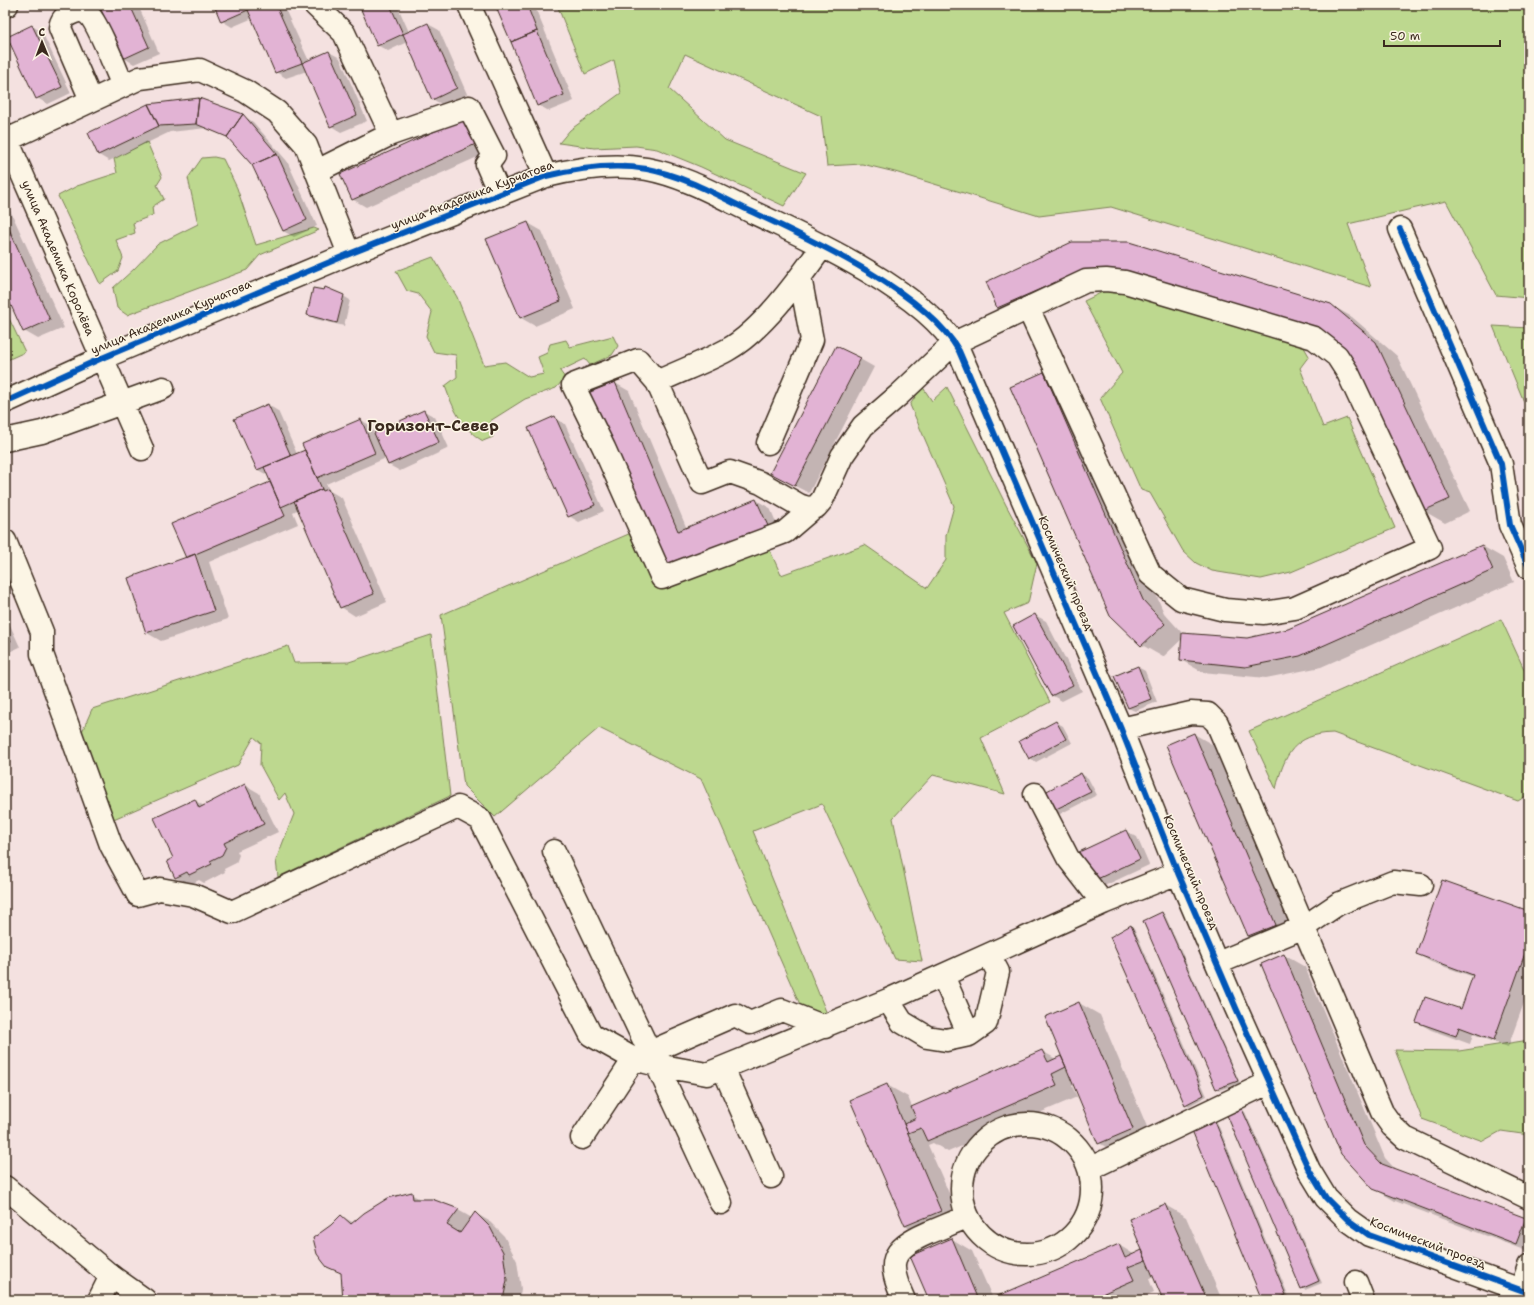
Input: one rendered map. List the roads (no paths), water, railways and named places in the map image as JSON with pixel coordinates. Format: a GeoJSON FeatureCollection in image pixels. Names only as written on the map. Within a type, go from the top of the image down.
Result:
{"type":"FeatureCollection","features":[{"type":"Feature","properties":{"kind":"street"},"geometry":{"type":"LineString","coordinates":[[315,5],[344,33],[391,134]]}},
{"type":"Feature","properties":{"kind":"street","name":"улица Академика Курчатова"},"geometry":{"type":"LineString","coordinates":[[469,5],[546,176]]}},
{"type":"Feature","properties":{"kind":"street"},"geometry":{"type":"LineString","coordinates":[[91,100],[60,28],[61,22],[65,17],[77,11],[83,11],[93,19],[123,86]]}},
{"type":"Feature","properties":{"kind":"street"},"geometry":{"type":"LineString","coordinates":[[6,137],[140,78],[200,70],[246,91],[277,112],[306,145],[348,254]]}},
{"type":"Feature","properties":{"kind":"street"},"geometry":{"type":"LineString","coordinates":[[317,171],[391,134],[469,107],[494,156],[487,165],[500,195]]}},
{"type":"Feature","properties":{"kind":"street","name":"улица Академика Королёва"},"geometry":{"type":"LineString","coordinates":[[6,137],[142,449]]}},
{"type":"Feature","properties":{"kind":"street","name":"улица Академика Курчатова"},"geometry":{"type":"LineString","coordinates":[[5,402],[102,358],[348,254],[546,176],[578,169],[609,166],[636,167],[660,172],[705,189],[822,247],[862,269],[904,296],[941,328],[954,343]]}},
{"type":"Feature","properties":{"kind":"street"},"geometry":{"type":"LineString","coordinates":[[1400,229],[1501,464],[1510,525],[1529,568]]}},
{"type":"Feature","properties":{"kind":"street"},"geometry":{"type":"LineString","coordinates":[[657,382],[727,350],[752,333],[800,277],[822,247]]}},
{"type":"Feature","properties":{"kind":"street"},"geometry":{"type":"LineString","coordinates":[[768,443],[812,340],[800,277]]}},
{"type":"Feature","properties":{"kind":"street"},"geometry":{"type":"LineString","coordinates":[[813,508],[799,505],[761,483],[730,472],[702,483],[657,382],[638,360],[573,385],[604,448],[662,578],[785,532],[813,508],[822,500],[842,456],[863,426],[900,394],[954,343],[1028,308],[1086,281],[1112,280],[1125,282],[1314,338],[1337,356],[1348,373],[1430,548],[1295,608],[1264,613],[1225,610],[1181,599],[1150,574],[1028,308]]}},
{"type":"Feature","properties":{"kind":"street","name":"Космический проезд"},"geometry":{"type":"LineString","coordinates":[[954,343],[1121,729],[1178,873],[1218,963],[1268,1083],[1308,1170],[1326,1198],[1358,1227],[1376,1237],[1524,1294],[1529,1266]]}},
{"type":"Feature","properties":{"kind":"street"},"geometry":{"type":"LineString","coordinates":[[5,440],[42,432],[163,388]]}},
{"type":"Feature","properties":{"kind":"street"},"geometry":{"type":"LineString","coordinates":[[5,541],[42,632],[42,654],[112,845],[138,895],[160,889],[193,895],[232,912],[458,807],[480,819],[591,1036],[647,1059],[707,1074],[825,1027],[943,976],[1103,903],[1178,873]]}},
{"type":"Feature","properties":{"kind":"street"},"geometry":{"type":"LineString","coordinates":[[1121,729],[1191,713],[1208,714],[1217,723],[1382,1112],[1392,1126],[1405,1138],[1529,1198]]}},
{"type":"Feature","properties":{"kind":"street"},"geometry":{"type":"LineString","coordinates":[[1035,794],[1068,858],[1103,903]]}},
{"type":"Feature","properties":{"kind":"street"},"geometry":{"type":"LineString","coordinates":[[554,852],[647,1059],[721,1203]]}},
{"type":"Feature","properties":{"kind":"street"},"geometry":{"type":"LineString","coordinates":[[1218,963],[1304,927],[1338,904],[1393,882],[1421,885]]}},
{"type":"Feature","properties":{"kind":"street"},"geometry":{"type":"LineString","coordinates":[[888,1000],[902,1022],[926,1037],[946,1040],[969,1034],[986,1023],[994,996],[998,972],[989,955]]}},
{"type":"Feature","properties":{"kind":"street"},"geometry":{"type":"LineString","coordinates":[[943,976],[969,1034]]}},
{"type":"Feature","properties":{"kind":"street"},"geometry":{"type":"LineString","coordinates":[[582,1138],[647,1059],[735,1015],[750,1023],[782,1010],[825,1027]]}},
{"type":"Feature","properties":{"kind":"street"},"geometry":{"type":"LineString","coordinates":[[723,1068],[771,1177]]}},
{"type":"Feature","properties":{"kind":"street"},"geometry":{"type":"LineString","coordinates":[[1089,1169],[1268,1083]]}},
{"type":"Feature","properties":{"kind":"street"},"geometry":{"type":"LineString","coordinates":[[1024,1124],[1045,1126],[1064,1135],[1079,1150],[1089,1169],[1092,1191],[1088,1212],[1077,1231],[1060,1245],[1040,1253],[1018,1254],[997,1248],[980,1235],[967,1217],[962,1196],[962,1189],[963,1175],[971,1155],[985,1139],[1003,1128],[1024,1124]]}},
{"type":"Feature","properties":{"kind":"street"},"geometry":{"type":"LineString","coordinates":[[5,1188],[111,1276],[146,1300]]}},
{"type":"Feature","properties":{"kind":"street"},"geometry":{"type":"LineString","coordinates":[[904,1300],[896,1281],[894,1269],[895,1258],[899,1250],[908,1241],[967,1217]]}},
{"type":"Feature","properties":{"kind":"street"},"geometry":{"type":"LineString","coordinates":[[99,1300],[111,1276]]}},
{"type":"Feature","properties":{"kind":"district","name":"Горизонт-Север"},"geometry":{"type":"Point","coordinates":[433,425]}}]}
